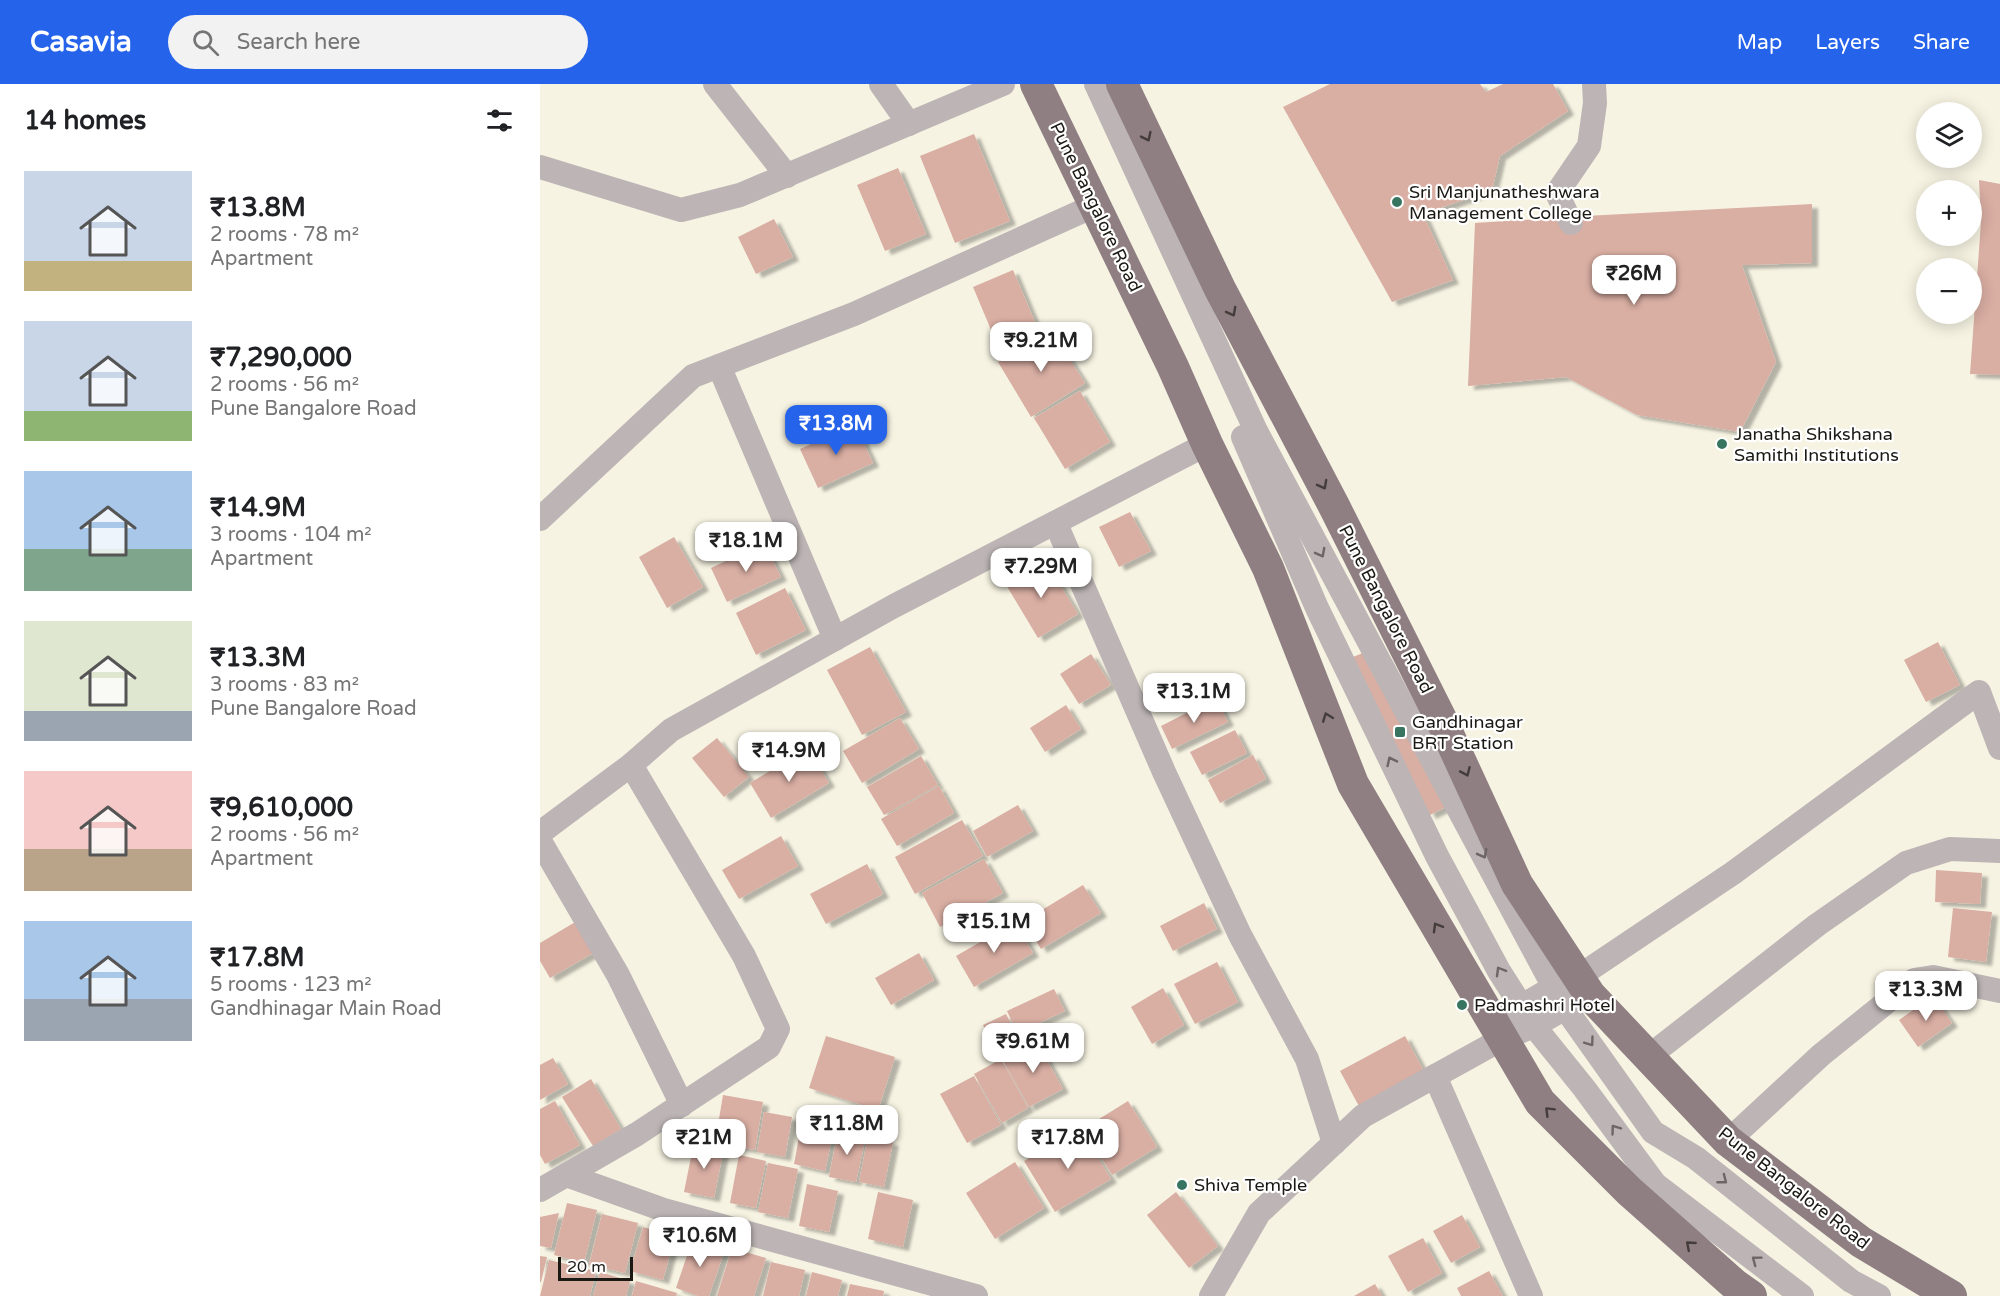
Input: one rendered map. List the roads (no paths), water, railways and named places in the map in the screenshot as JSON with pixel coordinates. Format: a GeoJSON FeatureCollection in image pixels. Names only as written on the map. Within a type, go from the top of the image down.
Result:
{"type":"FeatureCollection","features":[{"type":"Feature","properties":{"kind":"main road","name":"Pune Bangalore Road"},"geometry":{"type":"LineString","coordinates":[[1036,84],[1096,205],[1207,444],[1268,568],[1353,784],[1498,1031],[1540,1102],[1629,1191],[1734,1284],[1751,1296]]}},
{"type":"Feature","properties":{"kind":"main road","name":"Pune Bangalore Road"},"geometry":{"type":"LineString","coordinates":[[1122,84],[1220,289],[1328,495],[1441,719],[1517,884],[1572,992],[1648,1057],[1728,1141],[1861,1242],[1951,1296]]}},
{"type":"Feature","properties":{"kind":"street"},"geometry":{"type":"LineString","coordinates":[[715,84],[787,176]]}},
{"type":"Feature","properties":{"kind":"street"},"geometry":{"type":"LineString","coordinates":[[881,84],[909,123]]}},
{"type":"Feature","properties":{"kind":"street"},"geometry":{"type":"LineString","coordinates":[[540,167],[681,210],[740,195],[1004,84]]}},
{"type":"Feature","properties":{"kind":"street"},"geometry":{"type":"LineString","coordinates":[[1078,84],[1235,418],[1322,619],[1437,856],[1499,971],[1528,1016],[1655,1184],[1802,1296]]}},
{"type":"Feature","properties":{"kind":"street"},"geometry":{"type":"LineString","coordinates":[[1096,84],[1256,431],[1653,1132],[1696,1158],[1851,1281],[1879,1296]]}},
{"type":"Feature","properties":{"kind":"street"},"geometry":{"type":"LineString","coordinates":[[1571,223],[1557,193],[1589,146],[1595,103],[1594,84]]}},
{"type":"Feature","properties":{"kind":"street"},"geometry":{"type":"LineString","coordinates":[[540,519],[693,376],[854,314],[1096,205]]}},
{"type":"Feature","properties":{"kind":"street"},"geometry":{"type":"LineString","coordinates":[[719,366],[835,639]]}},
{"type":"Feature","properties":{"kind":"street"},"geometry":{"type":"LineString","coordinates":[[540,833],[631,765],[670,730],[894,606],[1207,444]]}},
{"type":"Feature","properties":{"kind":"street"},"geometry":{"type":"LineString","coordinates":[[1056,524],[1164,772],[1230,913],[1307,1059],[1334,1143]]}},
{"type":"Feature","properties":{"kind":"street"},"geometry":{"type":"LineString","coordinates":[[1219,1290],[1259,1213],[1363,1116],[1435,1076],[1498,1031],[1572,992],[1979,692],[2000,748]]}},
{"type":"Feature","properties":{"kind":"street"},"geometry":{"type":"LineString","coordinates":[[541,1188],[637,1134],[769,1047],[778,1029],[744,956],[631,765]]}},
{"type":"Feature","properties":{"kind":"street"},"geometry":{"type":"LineString","coordinates":[[540,841],[618,975],[682,1105]]}},
{"type":"Feature","properties":{"kind":"street"},"geometry":{"type":"LineString","coordinates":[[1648,1057],[1817,925],[1906,863],[1950,849],[2000,851]]}},
{"type":"Feature","properties":{"kind":"street"},"geometry":{"type":"LineString","coordinates":[[1728,1141],[1821,1055],[1914,980],[1933,977],[2000,991]]}},
{"type":"Feature","properties":{"kind":"street"},"geometry":{"type":"LineString","coordinates":[[1435,1076],[1531,1296]]}},
{"type":"Feature","properties":{"kind":"street"},"geometry":{"type":"LineString","coordinates":[[566,1175],[664,1210],[976,1296]]}},
{"type":"Feature","properties":{"kind":"place","name":"Sri Manjunatheshwara Management College"},"geometry":{"type":"Point","coordinates":[1397,202]}},
{"type":"Feature","properties":{"kind":"place","name":"Janatha Shikshana Samithi Institutions"},"geometry":{"type":"Point","coordinates":[1722,444]}},
{"type":"Feature","properties":{"kind":"place","name":"Gandhinagar BRT Station"},"geometry":{"type":"Point","coordinates":[1400,732]}},
{"type":"Feature","properties":{"kind":"place","name":"Padmashri Hotel"},"geometry":{"type":"Point","coordinates":[1462,1005]}},
{"type":"Feature","properties":{"kind":"place","name":"Shiva Temple"},"geometry":{"type":"Point","coordinates":[1182,1185]}}]}
